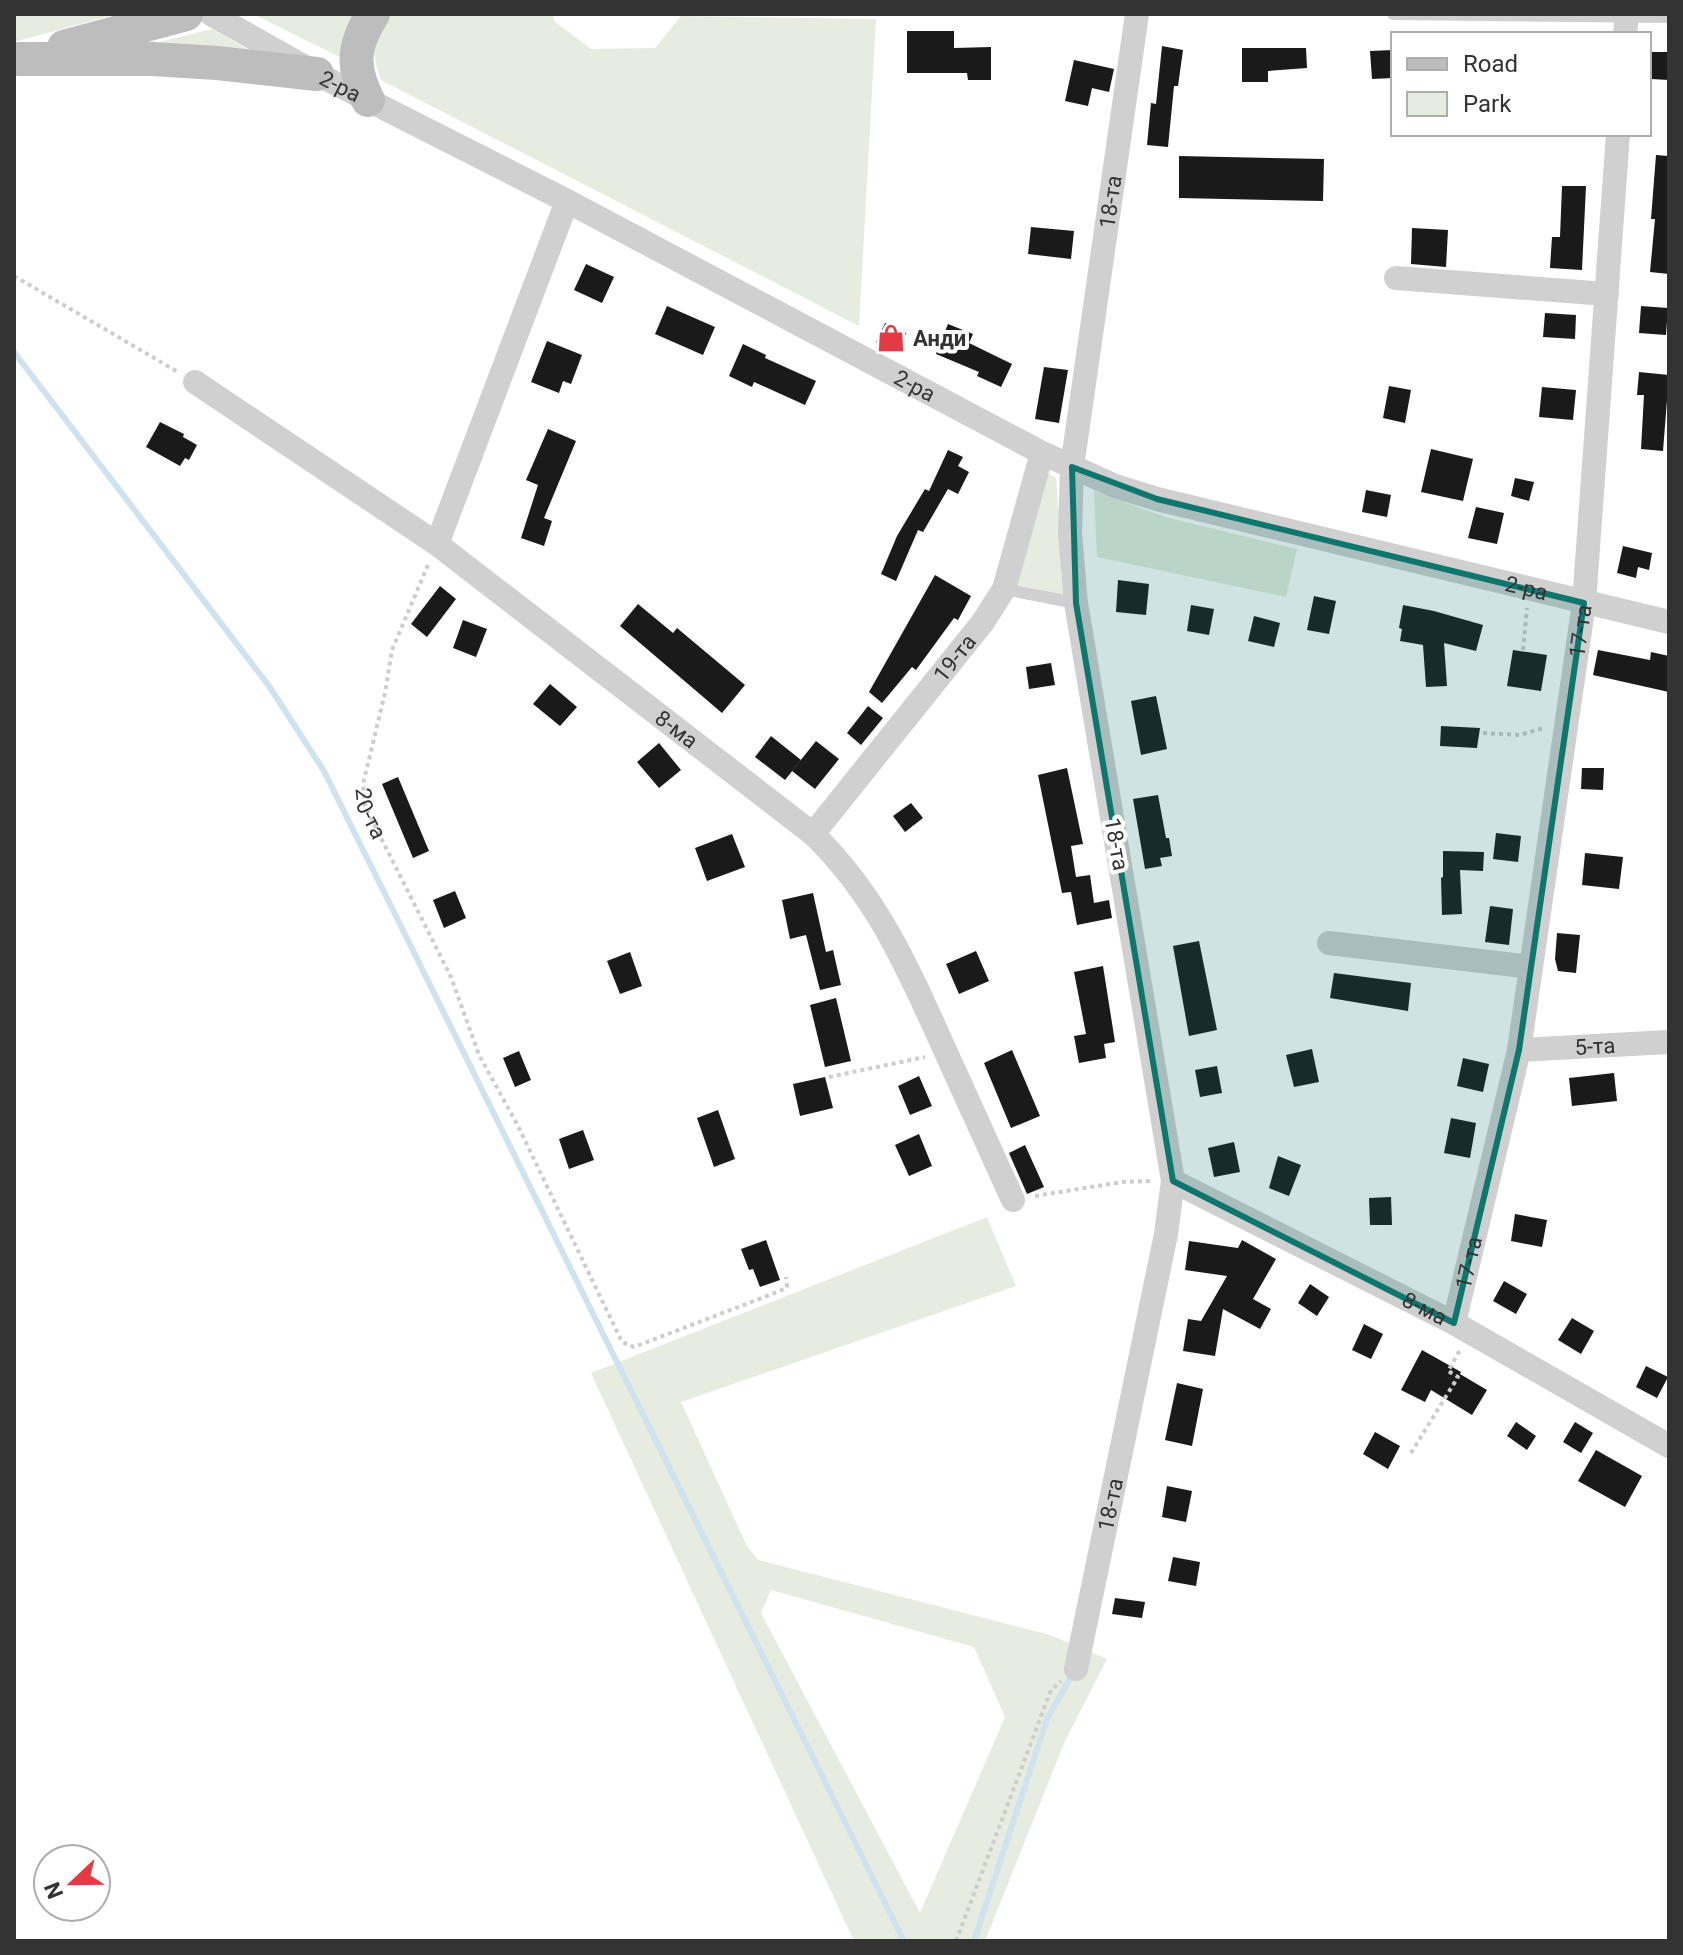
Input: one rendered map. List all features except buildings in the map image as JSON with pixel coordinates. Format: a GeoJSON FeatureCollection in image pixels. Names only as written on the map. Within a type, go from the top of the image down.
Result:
{"type":"FeatureCollection","features":[{"type":"Feature","properties":{"kind":"main road"},"geometry":{"type":"LineString","coordinates":[[17,60],[186,14]]}},
{"type":"Feature","properties":{"kind":"main road"},"geometry":{"type":"LineString","coordinates":[[368,100],[358,81],[357,53],[360,38],[373,14]]}},
{"type":"Feature","properties":{"kind":"main road"},"geometry":{"type":"LineString","coordinates":[[17,60],[165,60],[317,74]]}},
{"type":"Feature","properties":{"kind":"street","name":"2-ра"},"geometry":{"type":"LineString","coordinates":[[211,14],[317,74],[567,201],[1042,453],[1115,486],[1157,499],[1669,622]]}},
{"type":"Feature","properties":{"kind":"street","name":"18-та"},"geometry":{"type":"LineString","coordinates":[[1076,1669],[1163,1250],[1173,1181],[1076,603],[1070,533],[1072,467],[1137,14]]}},
{"type":"Feature","properties":{"kind":"street","name":"17-та"},"geometry":{"type":"LineString","coordinates":[[1461,1327],[1519,1050],[1584,603],[1618,136]]}},
{"type":"Feature","properties":{"kind":"street"},"geometry":{"type":"LineString","coordinates":[[437,544],[567,201]]}},
{"type":"Feature","properties":{"kind":"street"},"geometry":{"type":"LineString","coordinates":[[1396,278],[1607,294]]}},
{"type":"Feature","properties":{"kind":"street","name":"8-ма"},"geometry":{"type":"LineString","coordinates":[[195,382],[437,544],[813,834],[846,868],[875,906],[900,951],[1013,1200]]}},
{"type":"Feature","properties":{"kind":"street","name":"19-та"},"geometry":{"type":"LineString","coordinates":[[813,834],[983,622],[1004,589],[1042,453]]}},
{"type":"Feature","properties":{"kind":"street"},"geometry":{"type":"LineString","coordinates":[[1329,943],[1531,967]]}},
{"type":"Feature","properties":{"kind":"street","name":"5-та"},"geometry":{"type":"LineString","coordinates":[[1519,1050],[1669,1042]]}},
{"type":"Feature","properties":{"kind":"street","name":"8-ма"},"geometry":{"type":"LineString","coordinates":[[1173,1181],[1461,1327],[1669,1446]]}},
{"type":"Feature","properties":{"kind":"lane"},"geometry":{"type":"LineString","coordinates":[[1393,14],[1626,22],[1669,17]]}},
{"type":"Feature","properties":{"kind":"lane"},"geometry":{"type":"LineString","coordinates":[[1004,589],[1076,603]]}},
{"type":"Feature","properties":{"kind":"path"},"geometry":{"type":"LineString","coordinates":[[14,276],[195,382]]}},
{"type":"Feature","properties":{"kind":"path","name":"20-та"},"geometry":{"type":"LineString","coordinates":[[437,544],[392,650],[363,784],[365,806],[451,977],[479,1055],[517,1124],[622,1342],[634,1347],[780,1291],[787,1287],[786,1277]]}},
{"type":"Feature","properties":{"kind":"path"},"geometry":{"type":"LineString","coordinates":[[1523,650],[1530,590]]}},
{"type":"Feature","properties":{"kind":"path"},"geometry":{"type":"LineString","coordinates":[[1483,733],[1520,735],[1537,728],[1566,734]]}},
{"type":"Feature","properties":{"kind":"path"},"geometry":{"type":"LineString","coordinates":[[829,1077],[946,1052]]}},
{"type":"Feature","properties":{"kind":"path"},"geometry":{"type":"LineString","coordinates":[[1013,1200],[1122,1182],[1173,1181]]}},
{"type":"Feature","properties":{"kind":"path"},"geometry":{"type":"LineString","coordinates":[[1411,1453],[1458,1377],[1448,1371],[1461,1327]]}},
{"type":"Feature","properties":{"kind":"path"},"geometry":{"type":"LineString","coordinates":[[956,1941],[1051,1690],[1076,1669]]}},
{"type":"Feature","properties":{"kind":"highlighted area"},"geometry":{"type":"Polygon","coordinates":[[[1072,467],[1157,499],[1584,603],[1519,1050],[1454,1323],[1173,1181],[1076,603],[1072,467]]]}},
{"type":"Feature","properties":{"kind":"green space"},"geometry":{"type":"Polygon","coordinates":[[[14,14],[117,14],[14,42],[14,14]]]}},
{"type":"Feature","properties":{"kind":"green space"},"geometry":{"type":"Polygon","coordinates":[[[253,14],[358,14],[352,63],[253,14]]]}},
{"type":"Feature","properties":{"kind":"green space"},"geometry":{"type":"Polygon","coordinates":[[[389,14],[553,14],[554,21],[591,49],[655,48],[681,16],[876,19],[859,326],[381,80],[375,46],[389,14]]]}},
{"type":"Feature","properties":{"kind":"green space"},"geometry":{"type":"Polygon","coordinates":[[[212,29],[261,57],[123,51],[212,29]]]}},
{"type":"Feature","properties":{"kind":"green space"},"geometry":{"type":"Polygon","coordinates":[[[1045,472],[1056,478],[1065,595],[1016,585],[1045,472]]]}},
{"type":"Feature","properties":{"kind":"green space"},"geometry":{"type":"Polygon","coordinates":[[[1094,491],[1165,517],[1297,549],[1286,597],[1097,557],[1094,491]]]}},
{"type":"Feature","properties":{"kind":"green space"},"geometry":{"type":"Polygon","coordinates":[[[987,1217],[1016,1286],[681,1402],[747,1546],[758,1560],[1050,1635],[1107,1659],[1065,1741],[985,1941],[854,1941],[591,1373],[987,1217]],[[771,1590],[761,1613],[920,1913],[1005,1717],[974,1647],[771,1590]]]}},
{"type":"Feature","properties":{"kind":"waterway"},"geometry":{"type":"LineString","coordinates":[[14,352],[269,686],[324,771],[904,1941]]}},
{"type":"Feature","properties":{"kind":"waterway"},"geometry":{"type":"LineString","coordinates":[[974,1941],[1047,1719],[1072,1675]]}},
{"type":"Feature","properties":{"kind":"place","name":"Анди"},"geometry":{"type":"Point","coordinates":[891,338]}}]}
